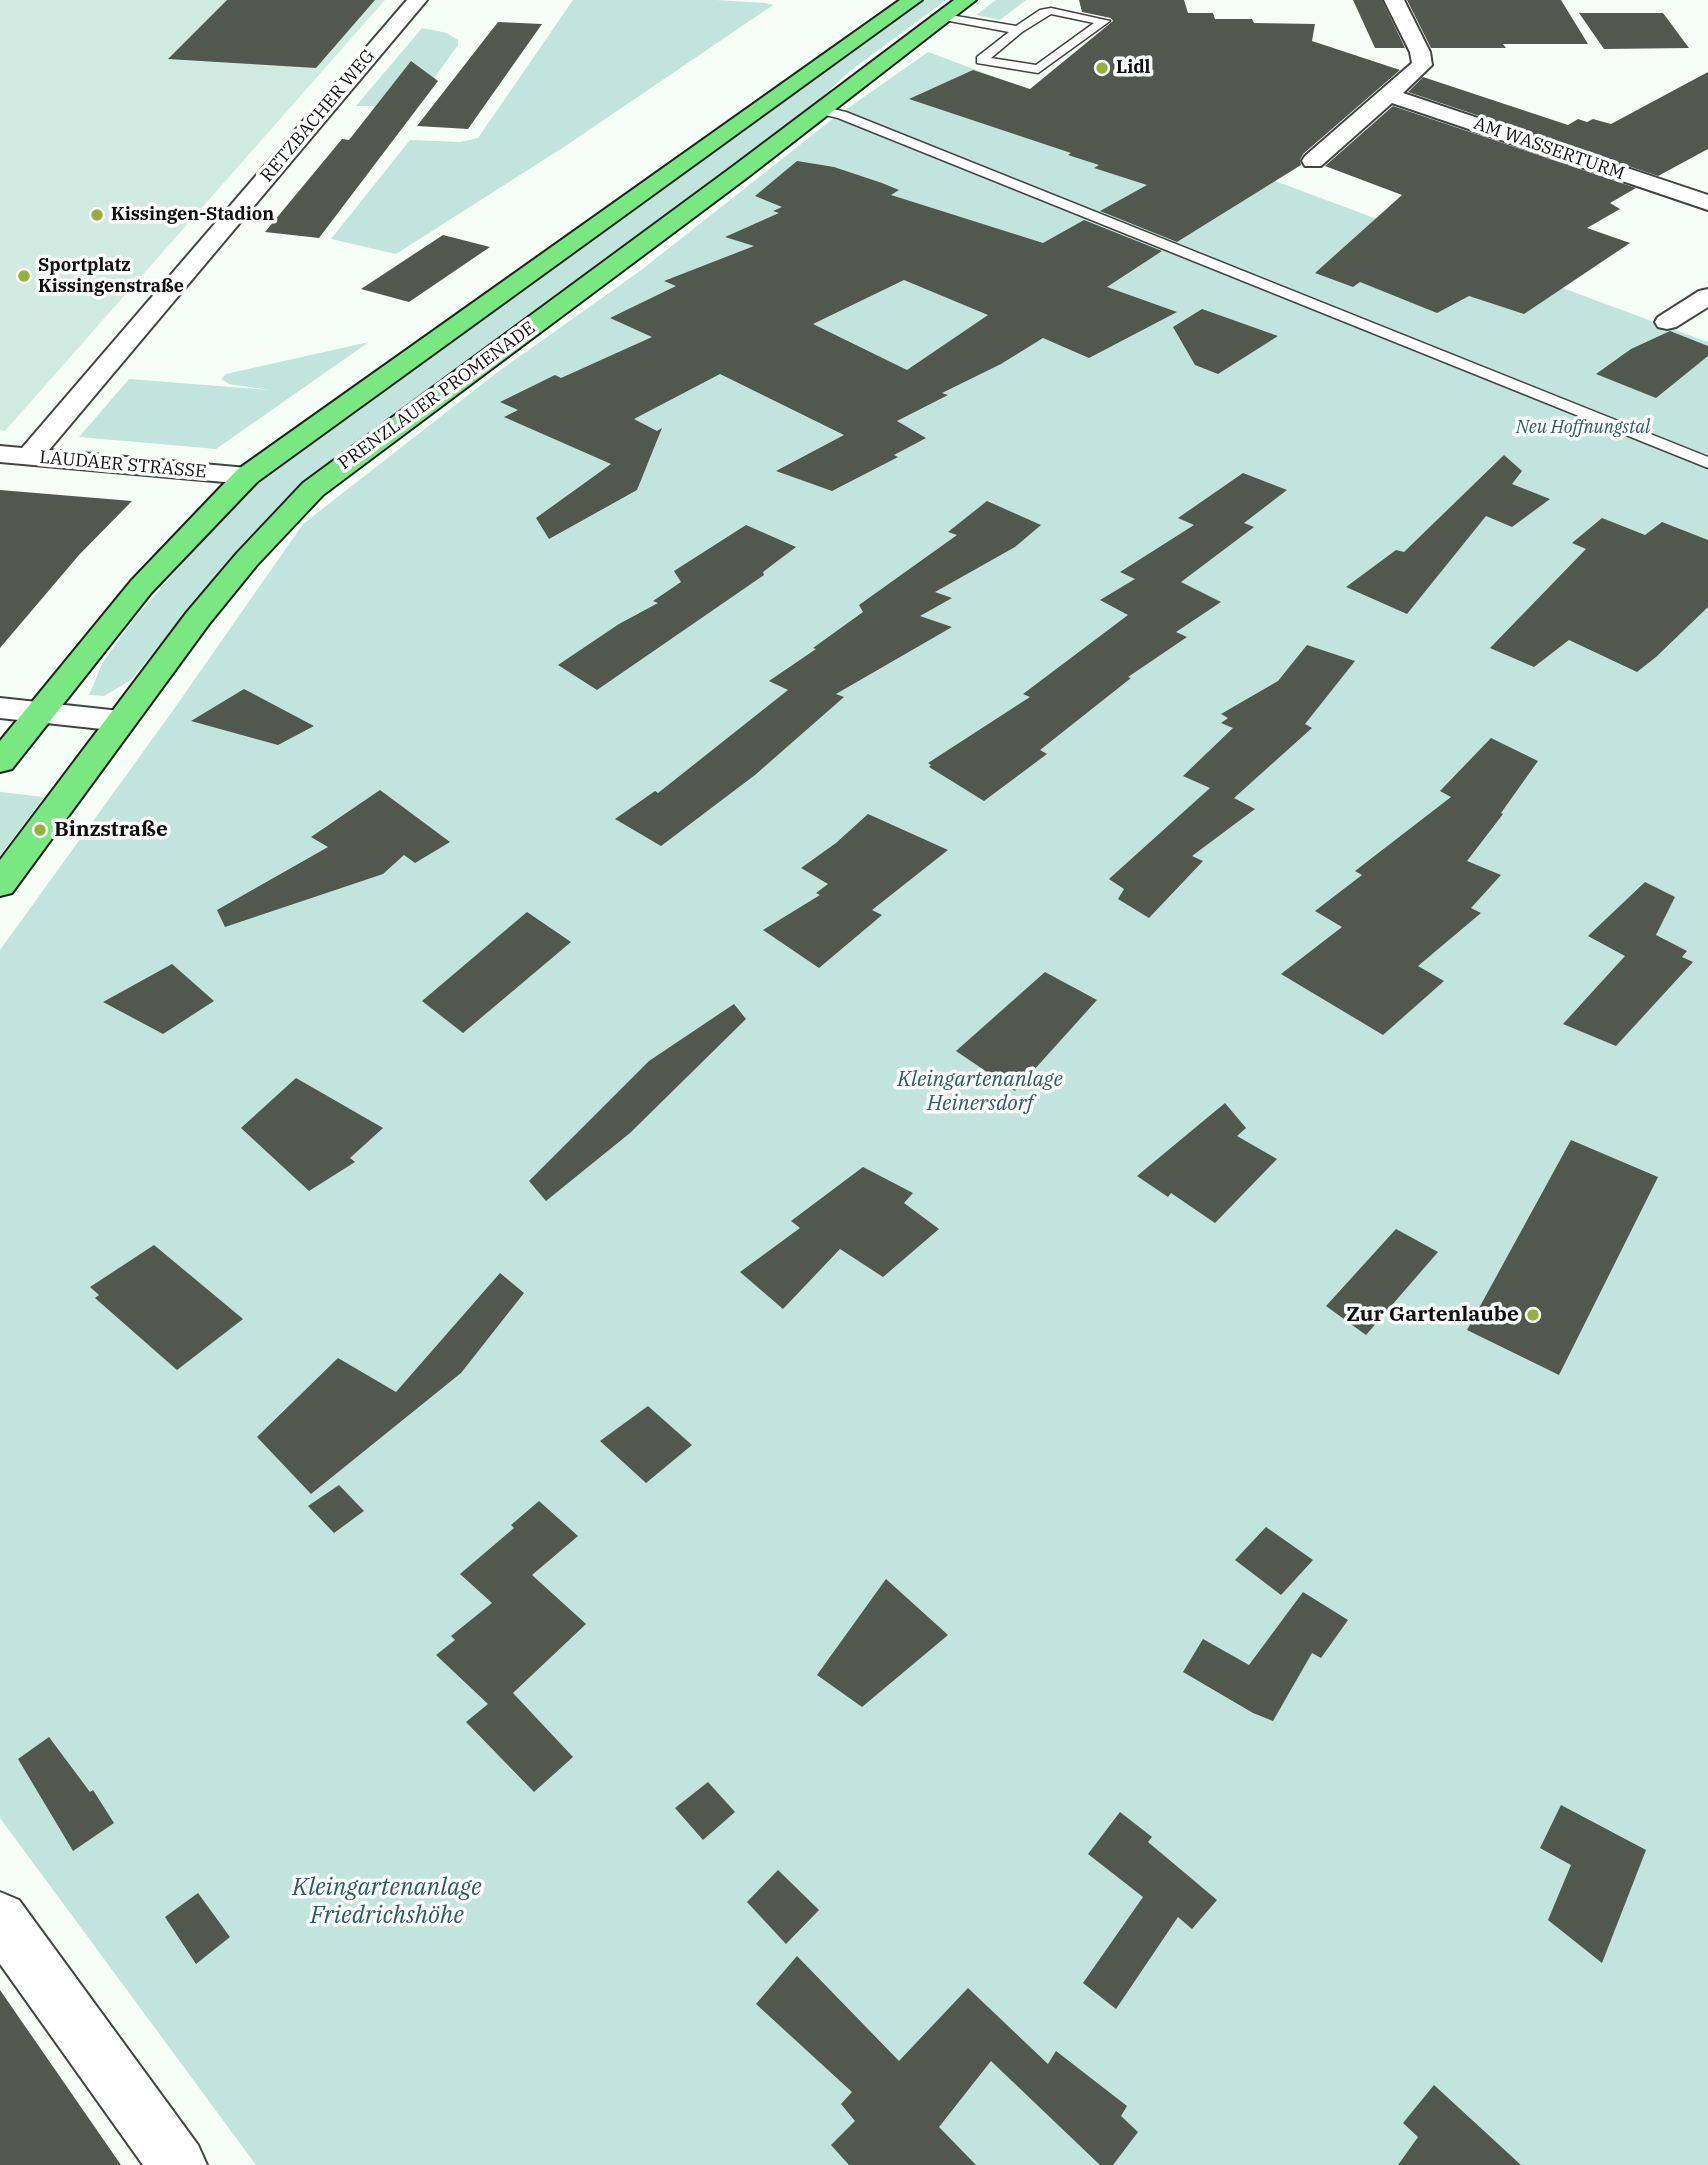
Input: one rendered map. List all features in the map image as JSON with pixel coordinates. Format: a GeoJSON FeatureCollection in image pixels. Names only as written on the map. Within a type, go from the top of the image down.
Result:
{"type":"FeatureCollection","features":[{"type":"Feature","properties":{"kind":"main road"},"geometry":{"type":"LineString","coordinates":[[0,762],[141,587],[247,476],[912,0]]}},
{"type":"Feature","properties":{"kind":"main road","name":"PRENZLAUER PROMENADE"},"geometry":{"type":"LineString","coordinates":[[0,885],[120,720],[247,559],[313,489],[617,272],[821,110],[966,0]]}},
{"type":"Feature","properties":{"kind":"street","name":"RETZBACHER WEG"},"geometry":{"type":"LineString","coordinates":[[30,456],[416,0]]}},
{"type":"Feature","properties":{"kind":"street"},"geometry":{"type":"LineString","coordinates":[[1313,161],[1422,65],[1420,52],[1394,0]]}},
{"type":"Feature","properties":{"kind":"street","name":"AM WASSERTURM"},"geometry":{"type":"LineString","coordinates":[[1389,95],[1708,203]]}},
{"type":"Feature","properties":{"kind":"street"},"geometry":{"type":"LineString","coordinates":[[1667,322],[1708,296]]}},
{"type":"Feature","properties":{"kind":"street","name":"LAUDAER STRASSE"},"geometry":{"type":"LineString","coordinates":[[0,454],[247,476]]}},
{"type":"Feature","properties":{"kind":"street"},"geometry":{"type":"LineString","coordinates":[[0,708],[120,720]]}},
{"type":"Feature","properties":{"kind":"street"},"geometry":{"type":"LineString","coordinates":[[0,1919],[178,2165]]}},
{"type":"Feature","properties":{"kind":"lane"},"geometry":{"type":"LineString","coordinates":[[944,17],[1018,30],[1044,12],[1051,11],[1104,21],[1038,69],[981,60],[1018,30]]}},
{"type":"Feature","properties":{"kind":"lane"},"geometry":{"type":"LineString","coordinates":[[821,110],[855,120],[1708,463]]}},
{"type":"Feature","properties":{"kind":"green space"},"geometry":{"type":"Polygon","coordinates":[[[573,0],[716,0],[773,5],[567,145],[396,254],[331,239],[410,140],[460,142],[478,138],[573,0]]]}},
{"type":"Feature","properties":{"kind":"green space"},"geometry":{"type":"Polygon","coordinates":[[[924,0],[946,0],[850,71],[809,109],[303,485],[244,542],[131,680],[104,696],[89,695],[103,662],[133,620],[222,518],[271,471],[924,0]]]}},
{"type":"Feature","properties":{"kind":"green space"},"geometry":{"type":"Polygon","coordinates":[[[996,0],[1026,0],[1000,20],[976,15],[996,0]]]}},
{"type":"Feature","properties":{"kind":"green space"},"geometry":{"type":"Polygon","coordinates":[[[422,28],[447,33],[458,40],[458,45],[425,91],[391,106],[356,106],[422,28]]]}},
{"type":"Feature","properties":{"kind":"green space","name":"Kleingartenanlage Heinersdorf"},"geometry":{"type":"Polygon","coordinates":[[[928,52],[1708,342],[1708,2165],[256,2165],[0,1818],[0,950],[174,709],[303,524],[499,371],[640,271],[834,118],[928,52]]]}},
{"type":"Feature","properties":{"kind":"green space"},"geometry":{"type":"Polygon","coordinates":[[[369,342],[216,449],[79,437],[129,379],[270,390],[229,384],[221,379],[226,374],[369,342]]]}},
{"type":"Feature","properties":{"kind":"green space"},"geometry":{"type":"Polygon","coordinates":[[[0,792],[44,797],[0,856],[0,792]]]}},
{"type":"Feature","properties":{"kind":"shaded area","name":"Kissingen-Stadion"},"geometry":{"type":"Polygon","coordinates":[[[0,0],[385,0],[5,431],[0,430],[0,0]]]}},
{"type":"Feature","properties":{"kind":"building"},"geometry":{"type":"Polygon","coordinates":[[[227,0],[375,0],[316,68],[168,59],[227,0]]]}},
{"type":"Feature","properties":{"kind":"building"},"geometry":{"type":"Polygon","coordinates":[[[1079,0],[1184,0],[1188,13],[1213,13],[1215,19],[1315,24],[1312,41],[1400,70],[1303,154],[1301,165],[1177,242],[1100,211],[1147,185],[1094,168],[1099,165],[1068,155],[1071,153],[909,99],[973,70],[1030,89],[1113,21],[1111,18],[1082,12],[1079,0]]]}},
{"type":"Feature","properties":{"kind":"building"},"geometry":{"type":"Polygon","coordinates":[[[1353,0],[1382,0],[1405,48],[1375,48],[1353,0]]]}},
{"type":"Feature","properties":{"kind":"building"},"geometry":{"type":"Polygon","coordinates":[[[1407,0],[1561,0],[1588,44],[1503,44],[1506,48],[1431,48],[1407,0]]]}},
{"type":"Feature","properties":{"kind":"building"},"geometry":{"type":"Polygon","coordinates":[[[1579,13],[1663,13],[1689,48],[1604,49],[1579,13]]]}},
{"type":"Feature","properties":{"kind":"building"},"geometry":{"type":"Polygon","coordinates":[[[498,22],[542,24],[468,129],[417,126],[498,22]]]}},
{"type":"Feature","properties":{"kind":"building"},"geometry":{"type":"Polygon","coordinates":[[[411,61],[438,81],[319,238],[265,232],[342,139],[349,140],[411,61]]]}},
{"type":"Feature","properties":{"kind":"building"},"geometry":{"type":"Polygon","coordinates":[[[1708,72],[1708,149],[1658,176],[1408,92],[1423,77],[1568,125],[1578,119],[1587,122],[1593,119],[1611,124],[1708,72]]]}},
{"type":"Feature","properties":{"kind":"building"},"geometry":{"type":"Polygon","coordinates":[[[1393,106],[1636,188],[1610,203],[1620,209],[1587,228],[1630,243],[1524,314],[1469,296],[1437,313],[1360,282],[1353,287],[1315,273],[1402,195],[1325,166],[1393,106]]]}},
{"type":"Feature","properties":{"kind":"building"},"geometry":{"type":"Polygon","coordinates":[[[797,161],[834,167],[882,183],[899,190],[891,195],[1043,243],[1084,220],[1162,251],[1107,287],[1177,312],[1089,358],[1043,338],[1001,364],[942,393],[948,395],[897,421],[926,438],[894,455],[898,457],[832,491],[776,471],[844,435],[720,374],[634,419],[657,431],[662,428],[637,490],[549,539],[536,518],[611,464],[504,417],[518,410],[500,402],[555,375],[561,378],[652,337],[610,318],[676,286],[664,281],[754,246],[725,237],[779,213],[773,211],[782,207],[755,196],[797,161]],[[904,280],[813,324],[907,370],[988,315],[904,280]]]}},
{"type":"Feature","properties":{"kind":"building"},"geometry":{"type":"Polygon","coordinates":[[[443,235],[490,247],[409,302],[361,289],[443,235]]]}},
{"type":"Feature","properties":{"kind":"building"},"geometry":{"type":"Polygon","coordinates":[[[1202,309],[1278,336],[1218,374],[1195,365],[1173,327],[1202,309]]]}},
{"type":"Feature","properties":{"kind":"building"},"geometry":{"type":"Polygon","coordinates":[[[1670,331],[1708,346],[1708,356],[1656,398],[1596,374],[1631,349],[1670,331]]]}},
{"type":"Feature","properties":{"kind":"building"},"geometry":{"type":"Polygon","coordinates":[[[1504,455],[1522,471],[1512,484],[1550,499],[1512,527],[1486,516],[1407,614],[1346,587],[1396,550],[1404,552],[1504,455]]]}},
{"type":"Feature","properties":{"kind":"building"},"geometry":{"type":"Polygon","coordinates":[[[1243,473],[1287,490],[1244,523],[1254,527],[1181,582],[1221,602],[1176,632],[1187,637],[1128,677],[1131,678],[1040,750],[1047,754],[984,801],[929,767],[931,765],[928,763],[1030,697],[1023,694],[1128,615],[1100,600],[1135,579],[1120,572],[1194,525],[1178,518],[1243,473]]]}},
{"type":"Feature","properties":{"kind":"building"},"geometry":{"type":"Polygon","coordinates":[[[0,490],[132,501],[79,555],[0,648],[0,490]]]}},
{"type":"Feature","properties":{"kind":"building"},"geometry":{"type":"Polygon","coordinates":[[[987,501],[1041,525],[1015,547],[935,592],[952,598],[920,616],[952,627],[836,694],[844,697],[755,775],[661,846],[615,819],[655,791],[658,793],[788,690],[769,681],[863,612],[859,605],[957,535],[948,532],[987,501]]]}},
{"type":"Feature","properties":{"kind":"building"},"geometry":{"type":"Polygon","coordinates":[[[1602,518],[1645,535],[1662,522],[1708,540],[1708,607],[1637,672],[1569,640],[1534,667],[1490,648],[1586,549],[1572,543],[1602,518]]]}},
{"type":"Feature","properties":{"kind":"building"},"geometry":{"type":"Polygon","coordinates":[[[746,525],[796,547],[763,572],[764,575],[597,690],[558,665],[619,624],[658,603],[653,601],[681,582],[674,571],[746,525]]]}},
{"type":"Feature","properties":{"kind":"building"},"geometry":{"type":"Polygon","coordinates":[[[1307,645],[1355,661],[1305,724],[1312,728],[1234,798],[1255,809],[1192,856],[1203,861],[1149,918],[1118,899],[1124,889],[1109,879],[1210,788],[1183,776],[1233,728],[1221,723],[1228,718],[1221,714],[1278,681],[1307,645]]]}},
{"type":"Feature","properties":{"kind":"building"},"geometry":{"type":"Polygon","coordinates":[[[244,689],[314,726],[278,745],[191,721],[244,689]]]}},
{"type":"Feature","properties":{"kind":"building"},"geometry":{"type":"Polygon","coordinates":[[[1491,738],[1538,761],[1501,813],[1503,814],[1467,861],[1501,875],[1471,908],[1481,913],[1418,966],[1444,981],[1383,1035],[1281,974],[1342,927],[1315,911],[1362,875],[1355,871],[1451,797],[1440,791],[1491,738]]]}},
{"type":"Feature","properties":{"kind":"building"},"geometry":{"type":"Polygon","coordinates":[[[380,790],[450,842],[415,863],[404,855],[383,874],[225,927],[217,910],[328,847],[311,837],[380,790]]]}},
{"type":"Feature","properties":{"kind":"building"},"geometry":{"type":"Polygon","coordinates":[[[868,814],[948,850],[872,910],[882,915],[819,968],[763,930],[820,895],[816,893],[828,884],[801,868],[836,843],[868,814]]]}},
{"type":"Feature","properties":{"kind":"building"},"geometry":{"type":"Polygon","coordinates":[[[1645,882],[1675,897],[1656,935],[1687,951],[1682,957],[1693,962],[1616,1046],[1563,1024],[1625,956],[1588,936],[1645,882]]]}},
{"type":"Feature","properties":{"kind":"building"},"geometry":{"type":"Polygon","coordinates":[[[527,912],[571,942],[463,1033],[422,1001],[527,912]]]}},
{"type":"Feature","properties":{"kind":"building"},"geometry":{"type":"Polygon","coordinates":[[[172,964],[214,1001],[163,1034],[103,1002],[172,964]]]}},
{"type":"Feature","properties":{"kind":"building"},"geometry":{"type":"Polygon","coordinates":[[[1045,972],[1097,1000],[1015,1091],[956,1051],[1045,972]]]}},
{"type":"Feature","properties":{"kind":"building"},"geometry":{"type":"Polygon","coordinates":[[[734,1004],[746,1019],[630,1133],[546,1201],[529,1181],[649,1061],[734,1004]]]}},
{"type":"Feature","properties":{"kind":"building"},"geometry":{"type":"Polygon","coordinates":[[[296,1078],[383,1128],[350,1158],[355,1162],[309,1191],[241,1128],[296,1078]]]}},
{"type":"Feature","properties":{"kind":"building"},"geometry":{"type":"Polygon","coordinates":[[[1225,1103],[1246,1128],[1237,1136],[1277,1159],[1215,1223],[1171,1193],[1168,1197],[1137,1176],[1225,1103]]]}},
{"type":"Feature","properties":{"kind":"building"},"geometry":{"type":"Polygon","coordinates":[[[1571,1140],[1658,1177],[1559,1375],[1467,1330],[1571,1140]]]}},
{"type":"Feature","properties":{"kind":"building"},"geometry":{"type":"Polygon","coordinates":[[[863,1167],[913,1193],[904,1203],[939,1229],[883,1277],[840,1249],[783,1309],[740,1272],[800,1228],[791,1221],[863,1167]]]}},
{"type":"Feature","properties":{"kind":"building"},"geometry":{"type":"Polygon","coordinates":[[[1396,1229],[1438,1252],[1366,1335],[1326,1306],[1396,1229]]]}},
{"type":"Feature","properties":{"kind":"building"},"geometry":{"type":"Polygon","coordinates":[[[154,1245],[243,1319],[177,1370],[95,1298],[99,1295],[90,1287],[154,1245]]]}},
{"type":"Feature","properties":{"kind":"building"},"geometry":{"type":"Polygon","coordinates":[[[500,1273],[524,1293],[461,1373],[311,1494],[257,1437],[338,1358],[396,1392],[500,1273]]]}},
{"type":"Feature","properties":{"kind":"building"},"geometry":{"type":"Polygon","coordinates":[[[648,1406],[692,1445],[646,1483],[600,1441],[648,1406]]]}},
{"type":"Feature","properties":{"kind":"building"},"geometry":{"type":"Polygon","coordinates":[[[339,1485],[364,1511],[334,1533],[308,1506],[339,1485]]]}},
{"type":"Feature","properties":{"kind":"building"},"geometry":{"type":"Polygon","coordinates":[[[539,1501],[578,1536],[532,1575],[586,1624],[513,1693],[573,1757],[534,1792],[466,1722],[488,1704],[436,1655],[455,1640],[451,1636],[492,1603],[460,1574],[514,1528],[511,1525],[539,1501]]]}},
{"type":"Feature","properties":{"kind":"building"},"geometry":{"type":"Polygon","coordinates":[[[1266,1527],[1313,1560],[1281,1595],[1235,1560],[1266,1527]]]}},
{"type":"Feature","properties":{"kind":"building"},"geometry":{"type":"Polygon","coordinates":[[[886,1579],[948,1635],[862,1707],[817,1675],[886,1579]]]}},
{"type":"Feature","properties":{"kind":"building"},"geometry":{"type":"Polygon","coordinates":[[[1303,1592],[1348,1620],[1321,1658],[1312,1653],[1273,1721],[1253,1713],[1183,1672],[1203,1639],[1249,1665],[1303,1592]]]}},
{"type":"Feature","properties":{"kind":"building"},"geometry":{"type":"Polygon","coordinates":[[[49,1737],[90,1792],[93,1790],[114,1823],[73,1851],[18,1759],[49,1737]]]}},
{"type":"Feature","properties":{"kind":"building"},"geometry":{"type":"Polygon","coordinates":[[[708,1782],[735,1812],[703,1840],[675,1808],[708,1782]]]}},
{"type":"Feature","properties":{"kind":"building"},"geometry":{"type":"Polygon","coordinates":[[[1561,1805],[1646,1850],[1602,1963],[1548,1920],[1571,1865],[1540,1848],[1561,1805]]]}},
{"type":"Feature","properties":{"kind":"building"},"geometry":{"type":"Polygon","coordinates":[[[1120,1812],[1152,1837],[1148,1842],[1217,1900],[1192,1929],[1178,1917],[1116,2009],[1083,1983],[1143,1897],[1088,1854],[1120,1812]]]}},
{"type":"Feature","properties":{"kind":"building"},"geometry":{"type":"Polygon","coordinates":[[[778,1870],[819,1910],[786,1944],[747,1902],[778,1870]]]}},
{"type":"Feature","properties":{"kind":"building"},"geometry":{"type":"Polygon","coordinates":[[[198,1893],[230,1937],[196,1964],[165,1917],[198,1893]]]}},
{"type":"Feature","properties":{"kind":"building"},"geometry":{"type":"Polygon","coordinates":[[[797,1956],[899,2061],[968,1988],[1048,2064],[1056,2051],[1127,2106],[1121,2116],[1138,2132],[1113,2165],[1100,2165],[991,2061],[939,2127],[976,2165],[849,2165],[831,2145],[855,2121],[841,2104],[852,2092],[756,2004],[797,1956]]]}},
{"type":"Feature","properties":{"kind":"building"},"geometry":{"type":"Polygon","coordinates":[[[0,1990],[121,2165],[0,2165],[0,1990]]]}},
{"type":"Feature","properties":{"kind":"building"},"geometry":{"type":"Polygon","coordinates":[[[1434,2085],[1521,2165],[1398,2165],[1418,2137],[1403,2123],[1434,2085]]]}},
{"type":"Feature","properties":{"kind":"place","name":"Lidl"},"geometry":{"type":"Point","coordinates":[1102,68]}},
{"type":"Feature","properties":{"kind":"place","name":"Kissingen-Stadion"},"geometry":{"type":"Point","coordinates":[97,215]}},
{"type":"Feature","properties":{"kind":"place","name":"Sportplatz Kissingenstraße"},"geometry":{"type":"Point","coordinates":[24,276]}},
{"type":"Feature","properties":{"kind":"place","name":"Binzstraße"},"geometry":{"type":"Point","coordinates":[40,830]}},
{"type":"Feature","properties":{"kind":"place","name":"Zur Gartenlaube"},"geometry":{"type":"Point","coordinates":[1533,1315]}},
{"type":"Feature","properties":{"kind":"park label","name":"Neu Hoffnungstal"},"geometry":{"type":"Point","coordinates":[1583,428]}},
{"type":"Feature","properties":{"kind":"park label","name":"Kleingartenanlage Friedrichshöhe"},"geometry":{"type":"Point","coordinates":[387,1902]}}]}
